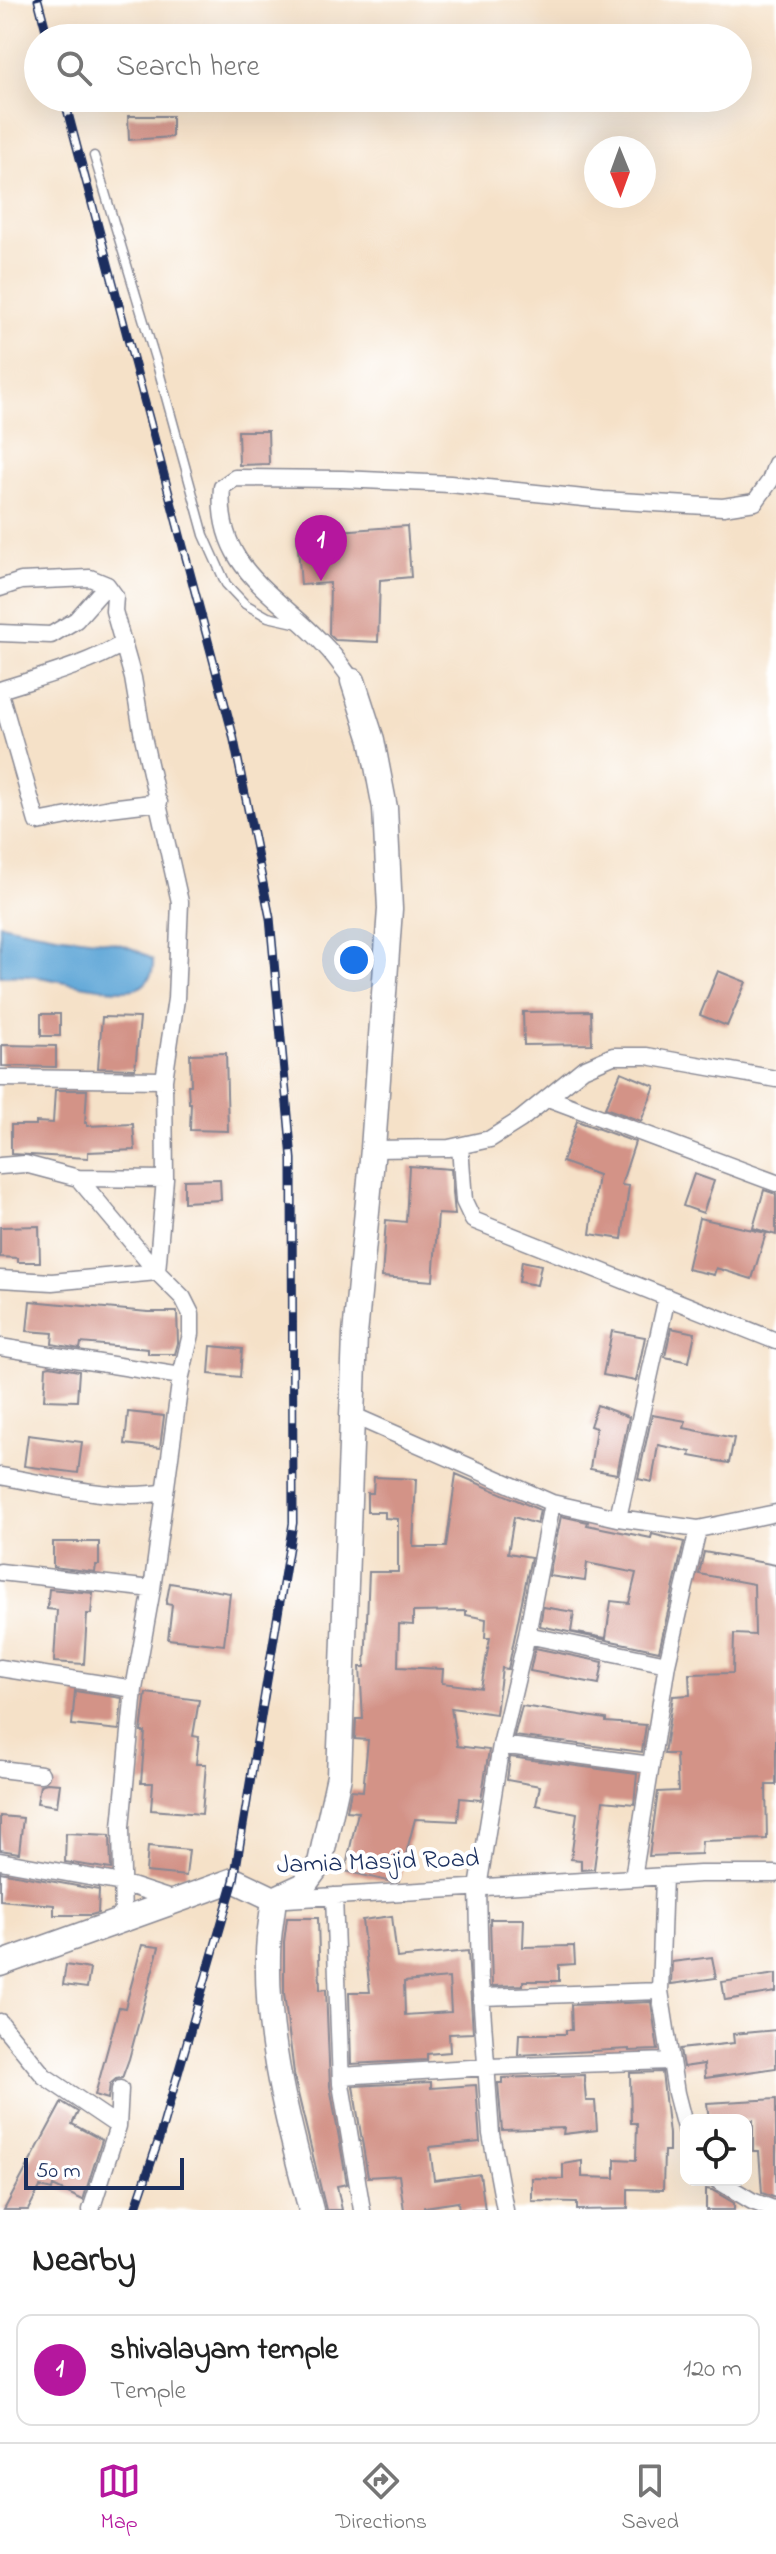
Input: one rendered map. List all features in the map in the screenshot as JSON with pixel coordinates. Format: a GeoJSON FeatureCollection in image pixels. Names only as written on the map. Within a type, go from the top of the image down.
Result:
{"type":"FeatureCollection","features":[{"type":"Feature","properties":{"kind":"street"},"geometry":{"type":"LineString","coordinates":[[311,2210],[272,2035],[268,1953],[274,1899],[304,1885],[320,1863],[339,1776],[355,1335],[373,1149],[390,909],[385,808],[372,740],[353,681],[326,646],[246,572],[228,536],[221,504],[222,487],[235,478],[342,479],[450,484],[603,500],[723,507],[755,502],[770,481],[776,464]]}},
{"type":"Feature","properties":{"kind":"street"},"geometry":{"type":"LineString","coordinates":[[0,588],[21,581],[90,578],[107,585],[115,596],[114,611],[124,643],[180,902],[176,999],[164,1080],[165,1179],[157,1272]]}},
{"type":"Feature","properties":{"kind":"street"},"geometry":{"type":"LineString","coordinates":[[0,633],[51,635],[76,620],[107,585]]}},
{"type":"Feature","properties":{"kind":"street"},"geometry":{"type":"LineString","coordinates":[[124,643],[76,667],[0,691],[37,822],[159,802]]}},
{"type":"Feature","properties":{"kind":"street"},"geometry":{"type":"LineString","coordinates":[[373,1149],[449,1148],[490,1139],[520,1120],[583,1069],[613,1056],[647,1056],[776,1079]]}},
{"type":"Feature","properties":{"kind":"street"},"geometry":{"type":"LineString","coordinates":[[0,1078],[164,1080]]}},
{"type":"Feature","properties":{"kind":"street"},"geometry":{"type":"LineString","coordinates":[[548,1098],[776,1183]]}},
{"type":"Feature","properties":{"kind":"street"},"geometry":{"type":"LineString","coordinates":[[460,1146],[464,1201],[473,1220],[776,1341]]}},
{"type":"Feature","properties":{"kind":"street"},"geometry":{"type":"LineString","coordinates":[[0,1166],[25,1164],[78,1178],[165,1179]]}},
{"type":"Feature","properties":{"kind":"street"},"geometry":{"type":"LineString","coordinates":[[78,1178],[157,1272],[183,1298],[191,1314],[191,1334],[181,1376],[152,1589],[134,1689],[121,1827],[123,1920]]}},
{"type":"Feature","properties":{"kind":"street"},"geometry":{"type":"LineString","coordinates":[[0,1279],[52,1282],[157,1272]]}},
{"type":"Feature","properties":{"kind":"street"},"geometry":{"type":"LineString","coordinates":[[618,1518],[667,1297]]}},
{"type":"Feature","properties":{"kind":"street"},"geometry":{"type":"LineString","coordinates":[[0,1347],[181,1376]]}},
{"type":"Feature","properties":{"kind":"street"},"geometry":{"type":"LineString","coordinates":[[352,1415],[552,1503],[618,1518],[698,1529],[776,1513]]}},
{"type":"Feature","properties":{"kind":"street"},"geometry":{"type":"LineString","coordinates":[[0,1476],[123,1494],[165,1492]]}},
{"type":"Feature","properties":{"kind":"street"},"geometry":{"type":"LineString","coordinates":[[505,2210],[491,2134],[478,1888],[501,1745],[527,1635],[552,1503]]}},
{"type":"Feature","properties":{"kind":"street"},"geometry":{"type":"LineString","coordinates":[[633,1878],[667,1664],[698,1529]]}},
{"type":"Feature","properties":{"kind":"street"},"geometry":{"type":"LineString","coordinates":[[0,1572],[152,1589]]}},
{"type":"Feature","properties":{"kind":"street"},"geometry":{"type":"LineString","coordinates":[[527,1635],[667,1664]]}},
{"type":"Feature","properties":{"kind":"street"},"geometry":{"type":"LineString","coordinates":[[0,1668],[134,1689]]}},
{"type":"Feature","properties":{"kind":"street"},"geometry":{"type":"LineString","coordinates":[[501,1745],[651,1765]]}},
{"type":"Feature","properties":{"kind":"street"},"geometry":{"type":"LineString","coordinates":[[0,1769],[41,1774]]}},
{"type":"Feature","properties":{"kind":"street"},"geometry":{"type":"LineString","coordinates":[[0,1861],[122,1883],[178,1901]]}},
{"type":"Feature","properties":{"kind":"street","name":"Jamia Masjid Road"},"geometry":{"type":"LineString","coordinates":[[0,1964],[234,1880],[274,1899],[664,1876],[776,1874]]}},
{"type":"Feature","properties":{"kind":"street"},"geometry":{"type":"LineString","coordinates":[[664,1876],[660,1991],[682,2114]]}},
{"type":"Feature","properties":{"kind":"street"},"geometry":{"type":"LineString","coordinates":[[334,1896],[341,2076],[362,2210]]}},
{"type":"Feature","properties":{"kind":"street"},"geometry":{"type":"LineString","coordinates":[[482,1997],[660,1991]]}},
{"type":"Feature","properties":{"kind":"street"},"geometry":{"type":"LineString","coordinates":[[0,2022],[44,2076],[118,2126]]}},
{"type":"Feature","properties":{"kind":"street"},"geometry":{"type":"LineString","coordinates":[[341,2076],[671,2061]]}},
{"type":"Feature","properties":{"kind":"street"},"geometry":{"type":"LineString","coordinates":[[91,2210],[118,2126],[120,2089]]}},
{"type":"Feature","properties":{"kind":"street"},"geometry":{"type":"LineString","coordinates":[[727,2186],[752,2201],[776,2210]]}},
{"type":"Feature","properties":{"kind":"lane"},"geometry":{"type":"LineString","coordinates":[[94,156],[204,535],[226,584],[245,604],[268,617],[304,625]]}},
{"type":"Feature","properties":{"kind":"water"},"geometry":{"type":"Polygon","coordinates":[[[0,924],[132,948],[153,960],[152,972],[146,982],[131,990],[91,987],[33,976],[0,976],[0,924]]]}},
{"type":"Feature","properties":{"kind":"building"},"geometry":{"type":"Polygon","coordinates":[[[128,116],[172,116],[172,137],[129,140],[128,116]]]}},
{"type":"Feature","properties":{"kind":"building"},"geometry":{"type":"Polygon","coordinates":[[[238,431],[268,431],[269,464],[239,465],[238,431]]]}},
{"type":"Feature","properties":{"kind":"building"},"geometry":{"type":"Polygon","coordinates":[[[407,526],[411,577],[380,580],[378,642],[335,640],[329,634],[330,583],[301,585],[297,534],[407,526]]]}},
{"type":"Feature","properties":{"kind":"building"},"geometry":{"type":"Polygon","coordinates":[[[718,971],[746,982],[727,1026],[700,1015],[718,971]]]}},
{"type":"Feature","properties":{"kind":"building"},"geometry":{"type":"Polygon","coordinates":[[[591,1011],[592,1044],[524,1045],[523,1012],[591,1011]]]}},
{"type":"Feature","properties":{"kind":"building"},"geometry":{"type":"Polygon","coordinates":[[[41,1014],[60,1014],[60,1036],[41,1036],[41,1014]]]}},
{"type":"Feature","properties":{"kind":"building"},"geometry":{"type":"Polygon","coordinates":[[[102,1017],[140,1018],[135,1069],[98,1068],[102,1017]]]}},
{"type":"Feature","properties":{"kind":"building"},"geometry":{"type":"Polygon","coordinates":[[[2,1045],[56,1046],[56,1067],[2,1066],[2,1045]]]}},
{"type":"Feature","properties":{"kind":"building"},"geometry":{"type":"Polygon","coordinates":[[[226,1053],[228,1131],[190,1130],[190,1054],[226,1053]]]}},
{"type":"Feature","properties":{"kind":"building"},"geometry":{"type":"Polygon","coordinates":[[[621,1072],[655,1086],[641,1121],[605,1108],[621,1072]]]}},
{"type":"Feature","properties":{"kind":"building"},"geometry":{"type":"Polygon","coordinates":[[[55,1090],[87,1090],[87,1126],[133,1124],[135,1150],[88,1152],[88,1158],[11,1154],[11,1125],[53,1123],[55,1090]]]}},
{"type":"Feature","properties":{"kind":"building"},"geometry":{"type":"Polygon","coordinates":[[[577,1121],[635,1142],[621,1185],[629,1186],[622,1239],[590,1234],[598,1175],[562,1162],[577,1121]]]}},
{"type":"Feature","properties":{"kind":"building"},"geometry":{"type":"Polygon","coordinates":[[[409,1166],[451,1169],[455,1215],[438,1214],[433,1281],[382,1277],[386,1220],[406,1222],[409,1166]]]}},
{"type":"Feature","properties":{"kind":"building"},"geometry":{"type":"Polygon","coordinates":[[[694,1174],[714,1181],[703,1213],[683,1206],[694,1174]]]}},
{"type":"Feature","properties":{"kind":"building"},"geometry":{"type":"Polygon","coordinates":[[[220,1179],[221,1200],[184,1202],[184,1180],[220,1179]]]}},
{"type":"Feature","properties":{"kind":"building"},"geometry":{"type":"Polygon","coordinates":[[[764,1190],[776,1194],[776,1235],[753,1228],[764,1190]]]}},
{"type":"Feature","properties":{"kind":"building"},"geometry":{"type":"Polygon","coordinates":[[[699,1218],[766,1233],[752,1279],[716,1268],[714,1275],[687,1269],[699,1218]]]}},
{"type":"Feature","properties":{"kind":"building"},"geometry":{"type":"Polygon","coordinates":[[[39,1226],[40,1262],[18,1262],[18,1258],[0,1257],[0,1227],[39,1226]]]}},
{"type":"Feature","properties":{"kind":"building"},"geometry":{"type":"Polygon","coordinates":[[[522,1261],[541,1265],[537,1285],[519,1282],[522,1261]]]}},
{"type":"Feature","properties":{"kind":"building"},"geometry":{"type":"Polygon","coordinates":[[[30,1301],[177,1312],[178,1343],[175,1354],[148,1354],[148,1349],[81,1343],[80,1349],[52,1344],[53,1333],[27,1331],[30,1301]]]}},
{"type":"Feature","properties":{"kind":"building"},"geometry":{"type":"Polygon","coordinates":[[[671,1328],[695,1333],[689,1362],[665,1357],[671,1328]]]}},
{"type":"Feature","properties":{"kind":"building"},"geometry":{"type":"Polygon","coordinates":[[[612,1331],[645,1337],[636,1381],[603,1375],[612,1331]]]}},
{"type":"Feature","properties":{"kind":"building"},"geometry":{"type":"Polygon","coordinates":[[[211,1346],[242,1349],[240,1377],[209,1374],[211,1346]]]}},
{"type":"Feature","properties":{"kind":"building"},"geometry":{"type":"Polygon","coordinates":[[[46,1367],[79,1371],[77,1401],[44,1400],[46,1367]]]}},
{"type":"Feature","properties":{"kind":"building"},"geometry":{"type":"Polygon","coordinates":[[[597,1405],[629,1417],[617,1474],[590,1469],[596,1428],[590,1426],[597,1405]]]}},
{"type":"Feature","properties":{"kind":"building"},"geometry":{"type":"Polygon","coordinates":[[[128,1412],[164,1416],[160,1448],[125,1444],[128,1412]]]}},
{"type":"Feature","properties":{"kind":"building"},"geometry":{"type":"Polygon","coordinates":[[[652,1415],[686,1421],[684,1428],[734,1438],[729,1463],[690,1456],[691,1452],[658,1445],[652,1482],[638,1479],[652,1415]]]}},
{"type":"Feature","properties":{"kind":"building"},"geometry":{"type":"Polygon","coordinates":[[[28,1435],[82,1442],[78,1473],[24,1466],[28,1435]]]}},
{"type":"Feature","properties":{"kind":"building"},"geometry":{"type":"Polygon","coordinates":[[[456,1474],[540,1510],[537,1524],[514,1517],[508,1553],[531,1557],[508,1669],[502,1668],[496,1714],[451,1708],[457,1746],[489,1750],[481,1800],[460,1798],[458,1821],[415,1819],[399,1881],[345,1871],[358,1812],[347,1811],[351,1790],[363,1791],[368,1740],[355,1739],[356,1719],[363,1719],[360,1667],[365,1667],[369,1572],[398,1572],[398,1519],[385,1518],[385,1512],[367,1512],[367,1493],[373,1493],[374,1477],[416,1479],[413,1547],[446,1547],[456,1474]],[[466,1611],[413,1612],[413,1625],[399,1624],[398,1667],[443,1669],[442,1683],[481,1688],[490,1638],[485,1638],[486,1619],[466,1615],[466,1611]]]}},
{"type":"Feature","properties":{"kind":"building"},"geometry":{"type":"Polygon","coordinates":[[[561,1516],[588,1522],[587,1525],[684,1542],[659,1651],[540,1626],[543,1607],[574,1612],[571,1632],[606,1638],[611,1601],[629,1603],[636,1573],[587,1563],[585,1581],[549,1576],[561,1516]]]}},
{"type":"Feature","properties":{"kind":"building"},"geometry":{"type":"Polygon","coordinates":[[[53,1542],[99,1542],[99,1565],[96,1565],[95,1572],[53,1567],[53,1542]]]}},
{"type":"Feature","properties":{"kind":"building"},"geometry":{"type":"Polygon","coordinates":[[[704,1552],[776,1565],[776,1785],[766,1785],[767,1839],[702,1841],[701,1854],[649,1856],[658,1792],[678,1791],[676,1754],[664,1754],[673,1696],[690,1695],[689,1674],[733,1673],[734,1634],[755,1635],[754,1584],[699,1574],[704,1552]]]}},
{"type":"Feature","properties":{"kind":"building"},"geometry":{"type":"Polygon","coordinates":[[[170,1583],[230,1593],[224,1645],[168,1639],[172,1605],[166,1604],[170,1583]]]}},
{"type":"Feature","properties":{"kind":"building"},"geometry":{"type":"Polygon","coordinates":[[[49,1589],[93,1593],[91,1614],[87,1614],[84,1664],[54,1662],[57,1610],[47,1609],[49,1589]]]}},
{"type":"Feature","properties":{"kind":"building"},"geometry":{"type":"Polygon","coordinates":[[[535,1648],[603,1662],[599,1684],[530,1671],[535,1648]]]}},
{"type":"Feature","properties":{"kind":"building"},"geometry":{"type":"Polygon","coordinates":[[[75,1691],[122,1698],[119,1730],[72,1725],[75,1691]]]}},
{"type":"Feature","properties":{"kind":"building"},"geometry":{"type":"Polygon","coordinates":[[[146,1693],[199,1700],[193,1736],[199,1737],[196,1764],[206,1764],[202,1814],[151,1810],[153,1783],[141,1783],[145,1732],[141,1732],[146,1693]]]}},
{"type":"Feature","properties":{"kind":"building"},"geometry":{"type":"Polygon","coordinates":[[[522,1706],[606,1719],[606,1722],[646,1725],[642,1752],[514,1736],[522,1706]]]}},
{"type":"Feature","properties":{"kind":"building"},"geometry":{"type":"Polygon","coordinates":[[[510,1757],[637,1774],[634,1804],[603,1801],[594,1869],[581,1870],[581,1860],[571,1859],[577,1813],[536,1805],[540,1786],[507,1780],[510,1757]]]}},
{"type":"Feature","properties":{"kind":"building"},"geometry":{"type":"Polygon","coordinates":[[[60,1784],[57,1806],[37,1803],[40,1785],[60,1784]]]}},
{"type":"Feature","properties":{"kind":"building"},"geometry":{"type":"Polygon","coordinates":[[[0,1816],[23,1818],[19,1853],[0,1850],[0,1816]]]}},
{"type":"Feature","properties":{"kind":"building"},"geometry":{"type":"Polygon","coordinates":[[[66,1833],[110,1835],[111,1869],[65,1862],[66,1833]]]}},
{"type":"Feature","properties":{"kind":"building"},"geometry":{"type":"Polygon","coordinates":[[[148,1846],[189,1850],[186,1876],[146,1872],[148,1846]]]}},
{"type":"Feature","properties":{"kind":"building"},"geometry":{"type":"Polygon","coordinates":[[[0,1872],[99,1890],[98,1913],[54,1915],[54,1905],[0,1900],[0,1872]]]}},
{"type":"Feature","properties":{"kind":"building"},"geometry":{"type":"Polygon","coordinates":[[[392,1916],[397,1958],[468,1951],[473,2033],[449,2034],[450,2052],[427,2054],[427,2060],[351,2064],[349,1992],[370,1992],[362,1920],[392,1916]],[[449,1978],[404,1982],[405,2015],[451,2012],[449,1978]]]}},
{"type":"Feature","properties":{"kind":"building"},"geometry":{"type":"Polygon","coordinates":[[[287,1918],[318,1918],[320,1990],[326,1989],[330,2086],[347,2184],[337,2186],[342,2210],[326,2210],[295,2081],[284,1993],[287,1918]]]}},
{"type":"Feature","properties":{"kind":"building"},"geometry":{"type":"Polygon","coordinates":[[[490,1919],[524,1919],[523,1947],[574,1946],[575,1964],[559,1965],[559,1981],[523,1981],[523,1985],[492,1986],[490,1919]]]}},
{"type":"Feature","properties":{"kind":"building"},"geometry":{"type":"Polygon","coordinates":[[[142,1945],[159,1947],[129,2059],[122,2078],[110,2084],[108,2099],[95,2095],[119,2007],[125,2008],[142,1945]]]}},
{"type":"Feature","properties":{"kind":"building"},"geometry":{"type":"Polygon","coordinates":[[[712,1957],[716,1978],[671,1984],[672,1962],[712,1957]]]}},
{"type":"Feature","properties":{"kind":"building"},"geometry":{"type":"Polygon","coordinates":[[[66,1965],[90,1969],[87,1988],[63,1985],[66,1965]]]}},
{"type":"Feature","properties":{"kind":"building"},"geometry":{"type":"Polygon","coordinates":[[[776,1974],[776,1992],[725,2000],[722,1982],[776,1974]]]}},
{"type":"Feature","properties":{"kind":"building"},"geometry":{"type":"Polygon","coordinates":[[[651,2002],[658,2050],[518,2055],[519,2034],[566,2034],[566,2030],[572,2030],[571,2005],[651,2002]]]}},
{"type":"Feature","properties":{"kind":"building"},"geometry":{"type":"Polygon","coordinates":[[[776,2030],[776,2068],[705,2078],[704,2064],[683,2067],[680,2049],[734,2043],[733,2034],[776,2030]]]}},
{"type":"Feature","properties":{"kind":"building"},"geometry":{"type":"Polygon","coordinates":[[[662,2072],[669,2134],[669,2151],[664,2151],[663,2190],[628,2189],[628,2209],[577,2210],[577,2202],[532,2201],[532,2178],[563,2179],[563,2164],[582,2161],[582,2177],[615,2178],[615,2159],[636,2160],[637,2123],[631,2123],[630,2073],[662,2072]]]}},
{"type":"Feature","properties":{"kind":"building"},"geometry":{"type":"Polygon","coordinates":[[[584,2075],[586,2101],[595,2101],[597,2130],[563,2134],[564,2128],[502,2130],[498,2083],[502,2083],[502,2078],[584,2075]]]}},
{"type":"Feature","properties":{"kind":"building"},"geometry":{"type":"Polygon","coordinates":[[[431,2082],[431,2088],[476,2085],[480,2142],[430,2147],[434,2180],[480,2174],[485,2210],[459,2210],[458,2202],[424,2207],[424,2210],[404,2210],[399,2175],[368,2177],[353,2086],[431,2082]]]}},
{"type":"Feature","properties":{"kind":"building"},"geometry":{"type":"Polygon","coordinates":[[[776,2099],[776,2198],[762,2193],[759,2151],[753,2151],[752,2114],[708,2114],[707,2103],[776,2099]]]}},
{"type":"Feature","properties":{"kind":"building"},"geometry":{"type":"Polygon","coordinates":[[[62,2102],[78,2112],[72,2124],[102,2140],[83,2200],[53,2186],[52,2190],[40,2187],[28,2210],[4,2210],[62,2102]]]}},
{"type":"Feature","properties":{"kind":"building"},"geometry":{"type":"Polygon","coordinates":[[[706,2189],[734,2203],[734,2210],[706,2210],[706,2189]]]}},
{"type":"Feature","properties":{"kind":"railway"},"geometry":{"type":"LineString","coordinates":[[38,0],[44,24]]}},
{"type":"Feature","properties":{"kind":"railway"},"geometry":{"type":"LineString","coordinates":[[68,112],[233,735],[270,918],[292,1159],[293,1523],[234,1880],[159,2139],[135,2210]]}},
{"type":"Feature","properties":{"kind":"place","name":"shivalayam temple"},"geometry":{"type":"Point","coordinates":[321,581]}}]}
